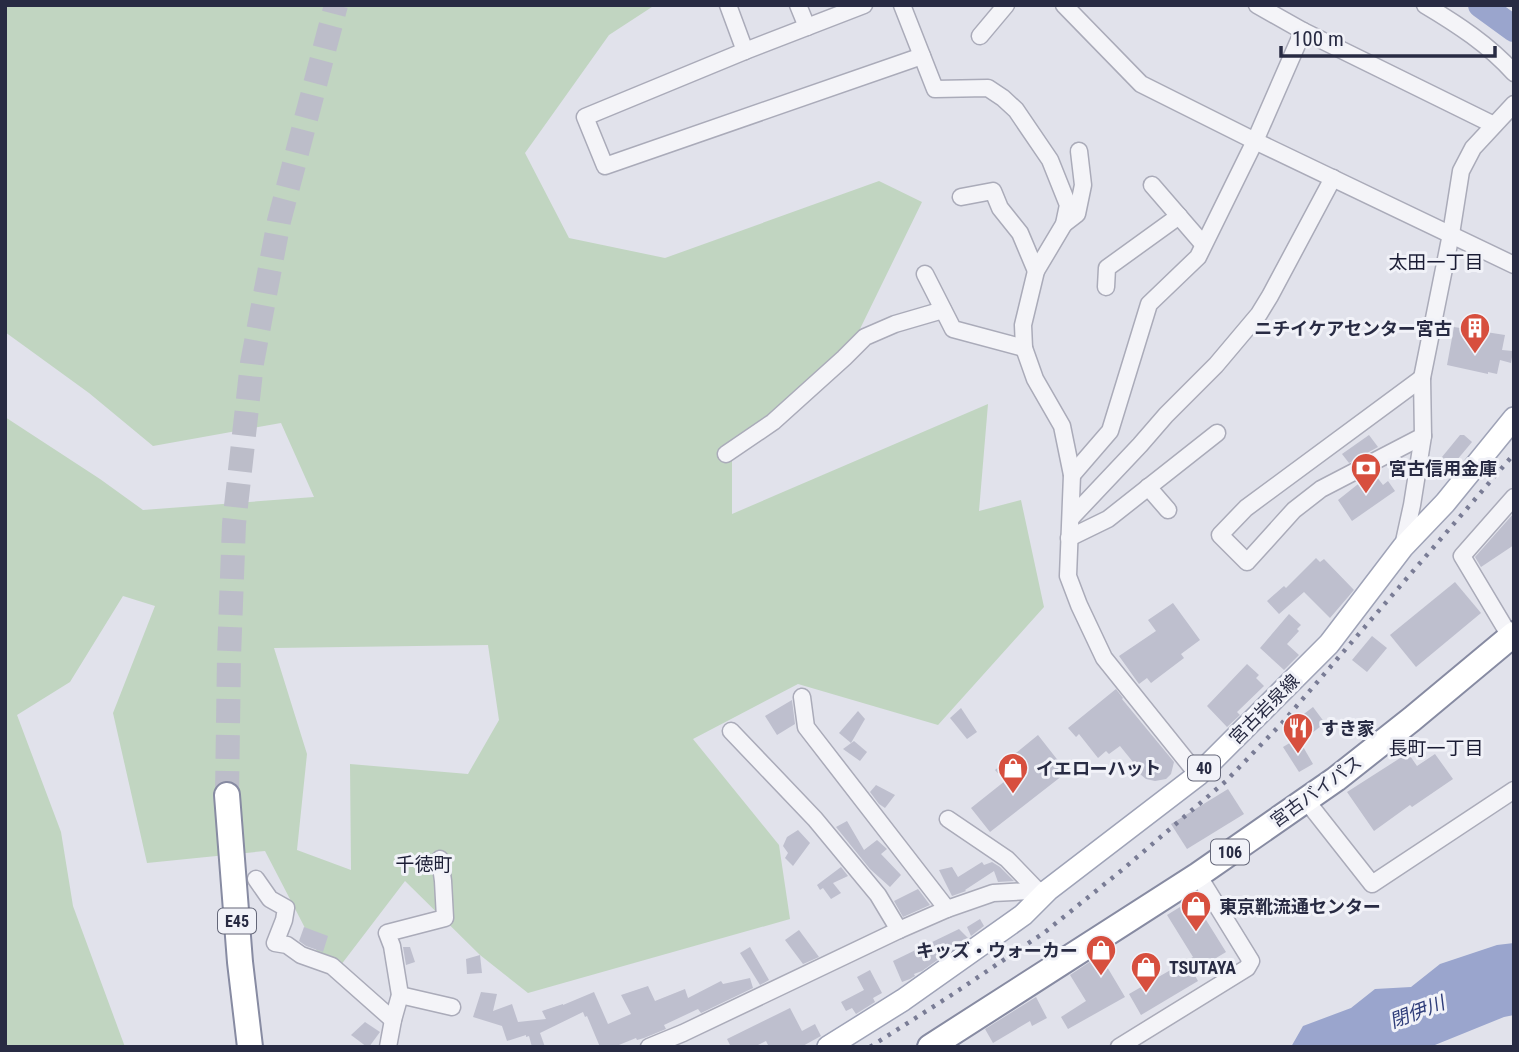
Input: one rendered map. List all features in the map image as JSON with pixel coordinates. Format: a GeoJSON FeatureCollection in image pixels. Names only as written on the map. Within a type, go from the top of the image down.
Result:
{"type":"FeatureCollection","features":[{"type":"Feature","properties":{"kind":"highway","name":"宮古バイパス"},"geometry":{"type":"LineString","coordinates":[[930,1047],[1198,875],[1346,771],[1512,638]]}},
{"type":"Feature","properties":{"kind":"highway","name":"E45"},"geometry":{"type":"LineString","coordinates":[[228,795],[240,962],[250,1047]]}},
{"type":"Feature","properties":{"kind":"main road","name":"宮古岩泉線"},"geometry":{"type":"LineString","coordinates":[[828,1047],[903,1000],[1024,915],[1043,891],[1198,775],[1329,644],[1403,547],[1444,503],[1514,418]]}},
{"type":"Feature","properties":{"kind":"street"},"geometry":{"type":"LineString","coordinates":[[728,5],[746,51]]}},
{"type":"Feature","properties":{"kind":"street"},"geometry":{"type":"LineString","coordinates":[[798,5],[807,27]]}},
{"type":"Feature","properties":{"kind":"street"},"geometry":{"type":"LineString","coordinates":[[864,5],[584,117],[605,166],[922,56]]}},
{"type":"Feature","properties":{"kind":"street"},"geometry":{"type":"LineString","coordinates":[[902,5],[935,89],[988,88],[1003,97],[1016,110],[1050,160],[1068,205],[1064,224],[1036,271],[1023,325],[1024,348],[1035,379],[1062,426],[1072,475],[1068,576],[1104,658],[1198,775]]}},
{"type":"Feature","properties":{"kind":"street"},"geometry":{"type":"LineString","coordinates":[[980,36],[1006,5]]}},
{"type":"Feature","properties":{"kind":"street"},"geometry":{"type":"LineString","coordinates":[[1064,5],[1141,84],[1514,265]]}},
{"type":"Feature","properties":{"kind":"street"},"geometry":{"type":"LineString","coordinates":[[1256,5],[1494,125]]}},
{"type":"Feature","properties":{"kind":"street"},"geometry":{"type":"LineString","coordinates":[[1425,5],[1458,25],[1501,58],[1514,74]]}},
{"type":"Feature","properties":{"kind":"street"},"geometry":{"type":"LineString","coordinates":[[1072,475],[1110,431],[1149,303],[1198,257],[1255,141],[1303,31]]}},
{"type":"Feature","properties":{"kind":"street"},"geometry":{"type":"LineString","coordinates":[[1403,547],[1423,436],[1422,378],[1461,171],[1473,148],[1514,104]]}},
{"type":"Feature","properties":{"kind":"street"},"geometry":{"type":"LineString","coordinates":[[1064,224],[1077,215],[1083,185],[1079,151]]}},
{"type":"Feature","properties":{"kind":"street"},"geometry":{"type":"LineString","coordinates":[[1071,518],[1216,365],[1259,314],[1333,178]]}},
{"type":"Feature","properties":{"kind":"street"},"geometry":{"type":"LineString","coordinates":[[1152,185],[1203,244]]}},
{"type":"Feature","properties":{"kind":"street"},"geometry":{"type":"LineString","coordinates":[[961,197],[993,191],[1000,208],[1020,233],[1036,271]]}},
{"type":"Feature","properties":{"kind":"street"},"geometry":{"type":"LineString","coordinates":[[1106,288],[1107,268],[1179,216]]}},
{"type":"Feature","properties":{"kind":"street"},"geometry":{"type":"LineString","coordinates":[[925,274],[953,329],[1024,348]]}},
{"type":"Feature","properties":{"kind":"street"},"geometry":{"type":"LineString","coordinates":[[726,454],[772,422],[865,337],[895,324],[943,310]]}},
{"type":"Feature","properties":{"kind":"street"},"geometry":{"type":"LineString","coordinates":[[1422,378],[1246,508],[1220,535],[1247,562],[1294,510],[1321,489],[1423,436]]}},
{"type":"Feature","properties":{"kind":"street"},"geometry":{"type":"LineString","coordinates":[[1069,538],[1108,519],[1217,433]]}},
{"type":"Feature","properties":{"kind":"street"},"geometry":{"type":"LineString","coordinates":[[1149,487],[1168,510]]}},
{"type":"Feature","properties":{"kind":"street"},"geometry":{"type":"LineString","coordinates":[[1512,638],[1462,556],[1514,497]]}},
{"type":"Feature","properties":{"kind":"street"},"geometry":{"type":"LineString","coordinates":[[803,697],[806,727],[947,909]]}},
{"type":"Feature","properties":{"kind":"street"},"geometry":{"type":"LineString","coordinates":[[730,731],[815,818],[878,895],[899,930]]}},
{"type":"Feature","properties":{"kind":"street"},"geometry":{"type":"LineString","coordinates":[[1305,799],[1372,884],[1514,790]]}},
{"type":"Feature","properties":{"kind":"street"},"geometry":{"type":"LineString","coordinates":[[948,819],[1007,859],[1043,891]]}},
{"type":"Feature","properties":{"kind":"street"},"geometry":{"type":"LineString","coordinates":[[388,1047],[400,995],[392,946],[387,933],[445,918],[440,859]]}},
{"type":"Feature","properties":{"kind":"street"},"geometry":{"type":"LineString","coordinates":[[1119,1047],[1247,968],[1251,961],[1198,875]]}},
{"type":"Feature","properties":{"kind":"street"},"geometry":{"type":"LineString","coordinates":[[256,879],[270,899],[286,908],[275,943],[287,945],[301,955],[332,967],[393,1020]]}},
{"type":"Feature","properties":{"kind":"street"},"geometry":{"type":"LineString","coordinates":[[649,1047],[947,909],[993,893],[1043,891]]}},
{"type":"Feature","properties":{"kind":"street"},"geometry":{"type":"LineString","coordinates":[[400,995],[452,1007]]}},
{"type":"Feature","properties":{"kind":"green space"},"geometry":{"type":"Polygon","coordinates":[[[5,5],[655,5],[609,35],[525,153],[569,238],[665,258],[879,181],[922,202],[838,374],[732,439],[732,514],[988,404],[979,511],[1021,500],[1044,607],[938,725],[798,684],[693,739],[779,845],[790,919],[528,993],[480,955],[405,881],[331,978],[265,851],[147,863],[113,713],[155,606],[123,596],[70,682],[17,715],[61,832],[73,906],[125,1047],[5,1047],[5,417],[143,510],[314,497],[281,423],[153,446],[89,393],[5,332],[5,5]],[[488,645],[274,648],[307,754],[297,850],[351,870],[350,764],[468,774],[499,720],[488,645]]]}},
{"type":"Feature","properties":{"kind":"water","name":"閉伊川"},"geometry":{"type":"Polygon","coordinates":[[[1514,943],[1514,1015],[1430,1047],[1291,1047],[1303,1026],[1351,1008],[1375,989],[1411,987],[1440,964],[1497,945],[1514,943]]]}},
{"type":"Feature","properties":{"kind":"building","name":"ニチイケアセンター宮古"},"geometry":{"type":"Polygon","coordinates":[[[1454,327],[1505,335],[1502,350],[1513,351],[1511,363],[1500,360],[1497,374],[1447,365],[1454,327]]]}},
{"type":"Feature","properties":{"kind":"building"},"geometry":{"type":"Polygon","coordinates":[[[1369,435],[1378,447],[1349,463],[1342,454],[1369,435]]]}},
{"type":"Feature","properties":{"kind":"building"},"geometry":{"type":"Polygon","coordinates":[[[1460,435],[1472,442],[1441,479],[1433,472],[1433,468],[1460,435]]]}},
{"type":"Feature","properties":{"kind":"building","name":"宮古信用金庫"},"geometry":{"type":"Polygon","coordinates":[[[1374,473],[1383,485],[1388,481],[1395,491],[1352,521],[1338,500],[1361,480],[1374,473]]]}},
{"type":"Feature","properties":{"kind":"building"},"geometry":{"type":"Polygon","coordinates":[[[1514,513],[1514,545],[1481,567],[1475,557],[1514,513]]]}},
{"type":"Feature","properties":{"kind":"building"},"geometry":{"type":"Polygon","coordinates":[[[1316,558],[1320,562],[1324,559],[1354,590],[1330,618],[1304,592],[1279,614],[1267,601],[1284,586],[1286,588],[1316,558]]]}},
{"type":"Feature","properties":{"kind":"building"},"geometry":{"type":"Polygon","coordinates":[[[1455,582],[1481,613],[1416,667],[1390,635],[1455,582]]]}},
{"type":"Feature","properties":{"kind":"building"},"geometry":{"type":"Polygon","coordinates":[[[1173,603],[1200,640],[1181,654],[1184,658],[1151,683],[1147,678],[1139,684],[1119,656],[1156,631],[1148,620],[1173,603]]]}},
{"type":"Feature","properties":{"kind":"building"},"geometry":{"type":"Polygon","coordinates":[[[1289,614],[1301,625],[1287,644],[1299,655],[1284,670],[1260,648],[1289,614]]]}},
{"type":"Feature","properties":{"kind":"building"},"geometry":{"type":"Polygon","coordinates":[[[1372,636],[1387,648],[1367,672],[1352,660],[1372,636]]]}},
{"type":"Feature","properties":{"kind":"building"},"geometry":{"type":"Polygon","coordinates":[[[1247,664],[1259,675],[1256,678],[1264,686],[1237,712],[1240,715],[1227,727],[1207,706],[1247,664]]]}},
{"type":"Feature","properties":{"kind":"building"},"geometry":{"type":"Polygon","coordinates":[[[1116,689],[1174,762],[1171,774],[1166,779],[1146,779],[1135,770],[1133,762],[1120,746],[1109,754],[1106,751],[1098,758],[1079,734],[1076,737],[1068,728],[1116,689]]]}},
{"type":"Feature","properties":{"kind":"building"},"geometry":{"type":"Polygon","coordinates":[[[792,700],[795,724],[777,735],[765,716],[792,700]]]}},
{"type":"Feature","properties":{"kind":"building"},"geometry":{"type":"Polygon","coordinates":[[[1313,707],[1325,723],[1308,736],[1296,720],[1313,707]]]}},
{"type":"Feature","properties":{"kind":"building"},"geometry":{"type":"Polygon","coordinates":[[[961,708],[977,732],[967,739],[950,718],[961,708]]]}},
{"type":"Feature","properties":{"kind":"building"},"geometry":{"type":"Polygon","coordinates":[[[858,711],[865,719],[851,743],[839,733],[858,711]]]}},
{"type":"Feature","properties":{"kind":"building","name":"イエローハット"},"geometry":{"type":"Polygon","coordinates":[[[1038,735],[1067,772],[990,832],[971,808],[1005,781],[995,770],[1038,735]]]}},
{"type":"Feature","properties":{"kind":"building","name":"すき家"},"geometry":{"type":"Polygon","coordinates":[[[1298,738],[1313,764],[1299,772],[1283,747],[1298,738]]]}},
{"type":"Feature","properties":{"kind":"building"},"geometry":{"type":"Polygon","coordinates":[[[854,741],[867,752],[860,761],[843,749],[854,741]]]}},
{"type":"Feature","properties":{"kind":"building"},"geometry":{"type":"Polygon","coordinates":[[[1408,753],[1417,766],[1435,754],[1453,779],[1374,831],[1347,792],[1408,753]]]}},
{"type":"Feature","properties":{"kind":"building"},"geometry":{"type":"Polygon","coordinates":[[[876,785],[895,795],[885,808],[870,792],[876,785]]]}},
{"type":"Feature","properties":{"kind":"building"},"geometry":{"type":"Polygon","coordinates":[[[1228,789],[1244,814],[1187,849],[1171,824],[1228,789]]]}},
{"type":"Feature","properties":{"kind":"building"},"geometry":{"type":"Polygon","coordinates":[[[847,821],[864,850],[877,840],[887,849],[881,854],[901,875],[890,887],[870,869],[836,827],[847,821]]]}},
{"type":"Feature","properties":{"kind":"building"},"geometry":{"type":"Polygon","coordinates":[[[798,830],[810,843],[793,866],[785,858],[788,853],[783,846],[787,837],[798,830]]]}},
{"type":"Feature","properties":{"kind":"building"},"geometry":{"type":"Polygon","coordinates":[[[982,862],[984,865],[992,862],[1014,881],[998,882],[994,871],[966,891],[952,896],[939,870],[952,867],[958,877],[982,862]]]}},
{"type":"Feature","properties":{"kind":"building"},"geometry":{"type":"Polygon","coordinates":[[[841,867],[848,876],[833,883],[841,893],[831,899],[823,888],[820,890],[817,885],[841,867]]]}},
{"type":"Feature","properties":{"kind":"building"},"geometry":{"type":"Polygon","coordinates":[[[918,889],[930,905],[903,917],[894,901],[918,889]]]}},
{"type":"Feature","properties":{"kind":"building"},"geometry":{"type":"Polygon","coordinates":[[[1193,899],[1226,952],[1193,972],[1198,981],[1141,1015],[1129,994],[1193,957],[1167,915],[1193,899]]]}},
{"type":"Feature","properties":{"kind":"building"},"geometry":{"type":"Polygon","coordinates":[[[980,919],[984,926],[971,936],[967,927],[980,919]]]}},
{"type":"Feature","properties":{"kind":"building"},"geometry":{"type":"Polygon","coordinates":[[[304,927],[328,936],[323,952],[299,941],[304,927]]]}},
{"type":"Feature","properties":{"kind":"building"},"geometry":{"type":"Polygon","coordinates":[[[959,929],[968,938],[914,974],[915,976],[902,982],[893,961],[959,929]]]}},
{"type":"Feature","properties":{"kind":"building"},"geometry":{"type":"Polygon","coordinates":[[[799,930],[819,957],[803,964],[785,940],[799,930]]]}},
{"type":"Feature","properties":{"kind":"building"},"geometry":{"type":"Polygon","coordinates":[[[403,947],[410,947],[415,962],[406,965],[403,947]]]}},
{"type":"Feature","properties":{"kind":"building"},"geometry":{"type":"Polygon","coordinates":[[[750,947],[769,980],[760,985],[740,953],[750,947]]]}},
{"type":"Feature","properties":{"kind":"building"},"geometry":{"type":"Polygon","coordinates":[[[480,955],[482,973],[467,974],[466,959],[480,955]]]}},
{"type":"Feature","properties":{"kind":"building"},"geometry":{"type":"Polygon","coordinates":[[[1100,955],[1125,997],[1068,1029],[1061,1017],[1086,1001],[1070,975],[1100,955]]]}},
{"type":"Feature","properties":{"kind":"building"},"geometry":{"type":"Polygon","coordinates":[[[870,970],[882,993],[873,998],[875,1002],[856,1014],[852,1008],[846,1011],[841,1002],[864,990],[857,977],[870,970]]]}},
{"type":"Feature","properties":{"kind":"building"},"geometry":{"type":"Polygon","coordinates":[[[750,978],[753,988],[701,1013],[698,1009],[664,1025],[666,1029],[614,1047],[600,1047],[583,1012],[540,1033],[545,1047],[532,1047],[529,1036],[526,1035],[507,1041],[502,1026],[473,1017],[481,992],[497,994],[493,1011],[512,1004],[518,1022],[546,1019],[542,1011],[594,992],[608,1024],[631,1014],[621,995],[648,986],[655,1001],[685,989],[688,998],[721,981],[723,984],[750,978]]]}},
{"type":"Feature","properties":{"kind":"building"},"geometry":{"type":"Polygon","coordinates":[[[1036,997],[1047,1018],[1032,1026],[1030,1021],[993,1043],[985,1029],[1036,997]]]}},
{"type":"Feature","properties":{"kind":"building"},"geometry":{"type":"Polygon","coordinates":[[[790,1008],[802,1031],[815,1024],[821,1036],[801,1047],[769,1047],[766,1041],[754,1047],[731,1047],[727,1039],[790,1008]]]}},
{"type":"Feature","properties":{"kind":"building"},"geometry":{"type":"Polygon","coordinates":[[[365,1022],[380,1032],[369,1047],[351,1035],[365,1022]]]}},
{"type":"Feature","properties":{"kind":"waterway"},"geometry":{"type":"LineString","coordinates":[[1481,5],[1514,29]]}},
{"type":"Feature","properties":{"kind":"tunnel"},"geometry":{"type":"LineString","coordinates":[[227,795],[234,524],[252,363],[279,221],[336,5]]}},
{"type":"Feature","properties":{"kind":"railway"},"geometry":{"type":"LineString","coordinates":[[870,1047],[1045,932],[1226,781],[1282,723],[1514,454]]}},
{"type":"Feature","properties":{"kind":"place","name":"ニチイケアセンター宮古"},"geometry":{"type":"Point","coordinates":[1475,355]}},
{"type":"Feature","properties":{"kind":"place","name":"宮古信用金庫"},"geometry":{"type":"Point","coordinates":[1366,495]}},
{"type":"Feature","properties":{"kind":"place","name":"すき家"},"geometry":{"type":"Point","coordinates":[1298,755]}},
{"type":"Feature","properties":{"kind":"place","name":"イエローハット"},"geometry":{"type":"Point","coordinates":[1013,795]}},
{"type":"Feature","properties":{"kind":"place","name":"東京靴流通センター"},"geometry":{"type":"Point","coordinates":[1196,933]}},
{"type":"Feature","properties":{"kind":"place","name":"キッズ・ウォーカー"},"geometry":{"type":"Point","coordinates":[1101,977]}},
{"type":"Feature","properties":{"kind":"place","name":"TSUTAYA"},"geometry":{"type":"Point","coordinates":[1146,994]}},
{"type":"Feature","properties":{"kind":"district","name":"太田一丁目"},"geometry":{"type":"Point","coordinates":[1436,262]}},
{"type":"Feature","properties":{"kind":"district","name":"長町一丁目"},"geometry":{"type":"Point","coordinates":[1436,748]}},
{"type":"Feature","properties":{"kind":"district","name":"千徳町"},"geometry":{"type":"Point","coordinates":[424,864]}}]}
